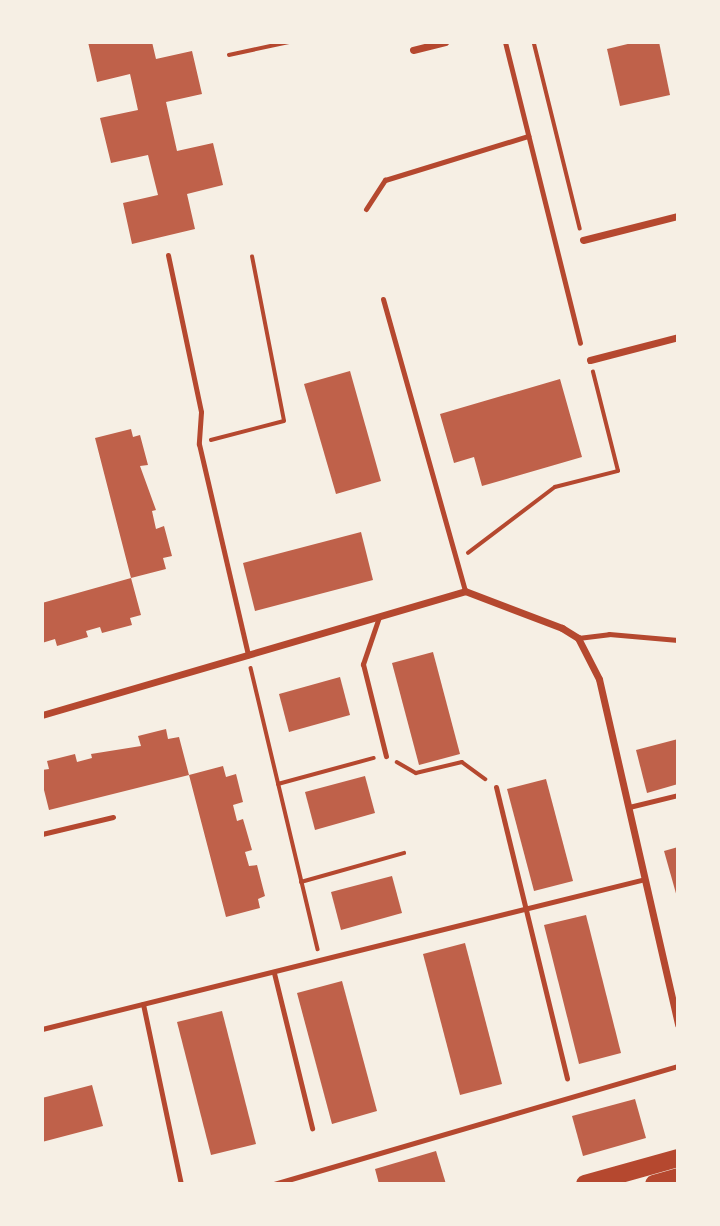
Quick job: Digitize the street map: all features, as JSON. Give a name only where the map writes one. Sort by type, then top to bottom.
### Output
[{"type":"main road","points":[[585,1184],[678,1158]]},
{"type":"main road","points":[[654,1184],[678,1177]]},
{"type":"street","points":[[413,50],[445,42]]},
{"type":"street","points":[[583,240],[678,216]]},
{"type":"street","points":[[590,360],[678,337]]},
{"type":"street","points":[[42,715],[465,591],[562,628],[578,638],[599,679],[678,1025]]},
{"type":"lane","points":[[505,42],[580,343]]},
{"type":"lane","points":[[366,209],[385,180],[528,136]]},
{"type":"lane","points":[[168,255],[201,412],[199,444],[248,655]]},
{"type":"lane","points":[[383,299],[465,591]]},
{"type":"lane","points":[[379,617],[363,664],[386,755]]},
{"type":"lane","points":[[578,638],[609,634],[678,640]]},
{"type":"lane","points":[[496,787],[523,909],[567,1078]]},
{"type":"lane","points":[[629,807],[678,794]]},
{"type":"lane","points":[[42,834],[113,817]]},
{"type":"lane","points":[[42,1029],[645,879]]},
{"type":"lane","points":[[274,972],[312,1128]]},
{"type":"lane","points":[[143,1004],[181,1184]]},
{"type":"lane","points":[[274,1184],[678,1066]]},
{"type":"path","points":[[229,55],[289,42]]},
{"type":"path","points":[[534,42],[583,240]]},
{"type":"path","points":[[199,444],[284,421],[252,257]]},
{"type":"path","points":[[457,561],[555,487],[618,471],[590,360]]},
{"type":"path","points":[[248,655],[321,961]]},
{"type":"path","points":[[278,784],[386,755],[416,773],[462,762],[496,787]]},
{"type":"path","points":[[301,882],[404,853]]},
{"type":"building","points":[[88,42],[152,42],[156,59],[192,51],[202,94],[166,102],[177,151],[213,143],[223,185],[187,194],[195,229],[132,244],[123,203],[158,195],[148,155],[111,163],[100,118],[138,110],[130,74],[97,82]]},
{"type":"building","points":[[636,42],[659,42],[670,95],[620,106],[607,49]]},
{"type":"building","points":[[350,371],[381,481],[336,494],[304,384]]},
{"type":"building","points":[[560,379],[582,457],[482,486],[474,457],[454,463],[440,414]]},
{"type":"building","points":[[131,429],[133,437],[140,435],[148,465],[140,466],[156,510],[152,511],[156,529],[164,526],[172,556],[163,558],[166,569],[131,578],[95,438]]},
{"type":"building","points":[[361,532],[373,580],[255,611],[243,563]]},
{"type":"building","points":[[131,578],[141,615],[130,618],[132,625],[102,633],[100,627],[86,631],[88,637],[57,646],[55,639],[42,643],[42,603]]},
{"type":"building","points":[[433,652],[460,754],[419,765],[392,663]]},
{"type":"building","points":[[340,677],[350,715],[289,732],[279,694]]},
{"type":"building","points":[[166,729],[168,739],[179,737],[189,775],[49,810],[42,782],[42,770],[49,769],[47,761],[75,754],[77,762],[92,758],[91,754],[141,746],[138,736]]},
{"type":"building","points":[[678,739],[678,784],[647,793],[636,750]]},
{"type":"building","points":[[223,766],[226,777],[236,774],[243,802],[233,805],[237,821],[243,819],[252,850],[245,852],[249,866],[257,865],[265,896],[258,899],[260,908],[226,917],[189,775]]},
{"type":"building","points":[[365,776],[375,813],[315,830],[305,792]]},
{"type":"building","points":[[546,779],[573,881],[534,891],[507,789]]},
{"type":"building","points":[[678,847],[678,897],[677,897],[664,851]]},
{"type":"building","points":[[392,876],[402,913],[341,930],[331,892]]},
{"type":"building","points":[[586,915],[621,1053],[579,1064],[544,925]]},
{"type":"building","points":[[465,943],[502,1084],[460,1095],[423,954]]},
{"type":"building","points":[[342,981],[377,1111],[332,1124],[297,993]]},
{"type":"building","points":[[222,1011],[256,1144],[211,1155],[177,1022]]},
{"type":"building","points":[[92,1085],[103,1126],[42,1142],[42,1098]]},
{"type":"building","points":[[635,1099],[646,1138],[583,1156],[572,1116]]},
{"type":"building","points":[[436,1151],[446,1184],[379,1184],[375,1169]]}]
